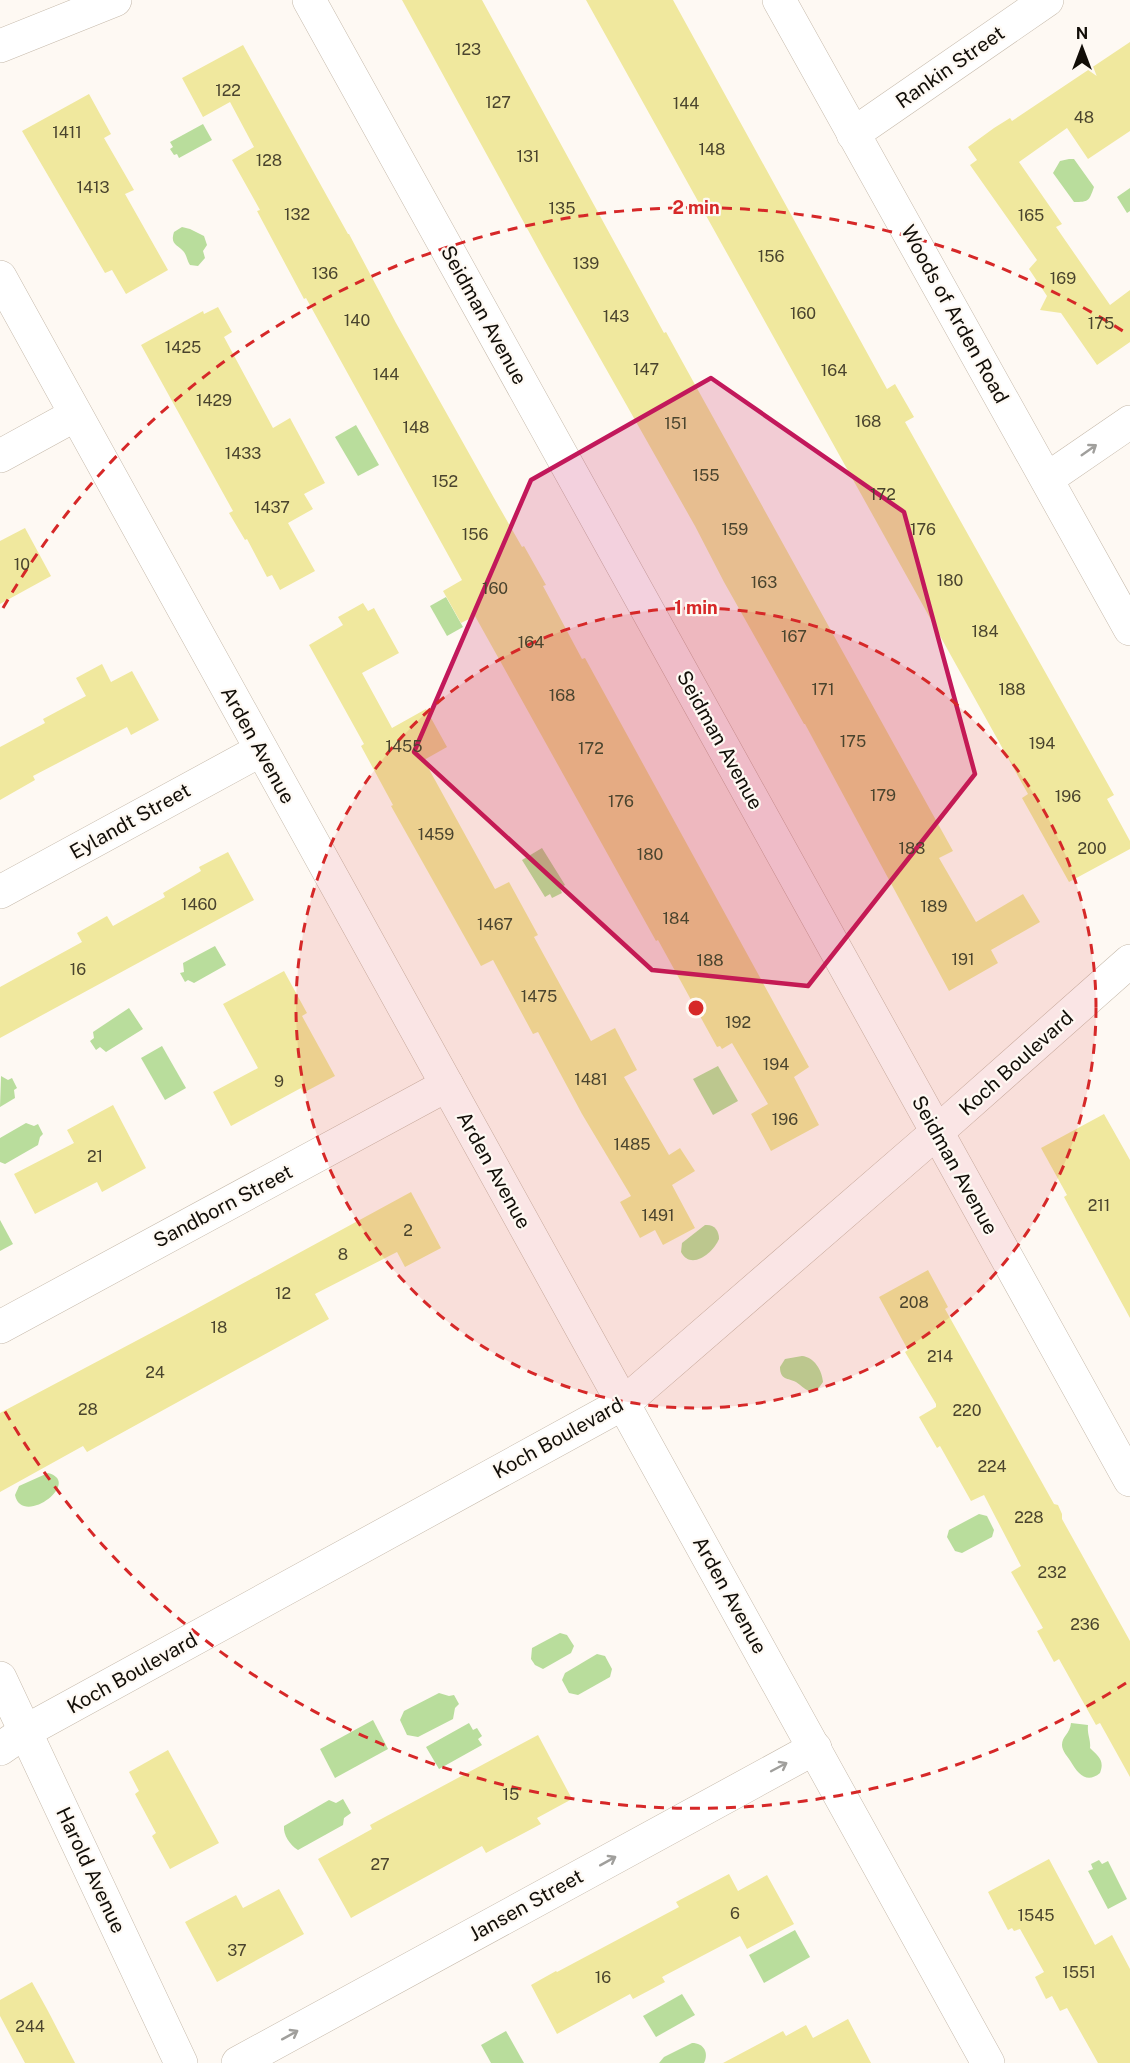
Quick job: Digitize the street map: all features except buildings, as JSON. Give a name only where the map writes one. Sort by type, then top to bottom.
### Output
[{"type":"street","points":[[0,46],[115,0]]},
{"type":"street","name":"Seidman Avenue","points":[[309,0],[1130,1480]]},
{"type":"street","name":"Woods of Arden Road","points":[[779,0],[1130,629]]},
{"type":"street","name":"Rankin Street","points":[[853,134],[1047,0]]},
{"type":"street","name":"Arden Avenue","points":[[0,277],[988,2063]]},
{"type":"street","points":[[0,456],[75,415]]},
{"type":"street","points":[[1047,479],[1130,422]]},
{"type":"street","name":"Eylandt Street","points":[[0,892],[261,750]]},
{"type":"street","name":"Koch Boulevard","points":[[13,1740],[624,1403],[1130,962]]},
{"type":"street","name":"Sandborn Street","points":[[0,1327],[447,1086]]},
{"type":"street","name":"Harold Avenue","points":[[0,1678],[13,1740],[181,2063]]},
{"type":"street","name":"Jansen Street","points":[[238,2063],[815,1748]]},
{"type":"highlighted area","points":[[711,378],[904,512],[975,774],[808,986],[652,970],[414,752],[531,480]]},
{"type":"shaded area","points":[[203,124],[212,140],[179,158],[177,154],[174,155],[170,149],[173,147],[170,142]]},
{"type":"shaded area","points":[[1074,159],[1094,187],[1086,201],[1074,202],[1053,173],[1060,161]]},
{"type":"shaded area","points":[[1130,188],[1130,211],[1127,213],[1117,197]]},
{"type":"shaded area","points":[[182,227],[204,236],[207,245],[203,251],[205,258],[198,266],[190,265],[184,252],[174,242],[174,232]]},
{"type":"shaded area","points":[[356,425],[379,465],[358,476],[335,437]]},
{"type":"shaded area","points":[[446,597],[463,627],[447,636],[430,606]]},
{"type":"shaded area","points":[[542,848],[565,885],[560,888],[562,893],[552,898],[550,894],[545,897],[522,860]]},
{"type":"shaded area","points":[[215,946],[226,965],[194,983],[188,980],[185,982],[180,973],[184,972],[183,963]]},
{"type":"shaded area","points":[[129,1008],[143,1029],[106,1052],[100,1047],[96,1050],[90,1041],[94,1038],[93,1032]]},
{"type":"shaded area","points":[[162,1046],[186,1088],[165,1100],[141,1058]]},
{"type":"shaded area","points":[[718,1066],[738,1101],[713,1115],[693,1079]]},
{"type":"shaded area","points":[[1,1076],[8,1080],[12,1078],[17,1088],[14,1090],[15,1098],[0,1107]]},
{"type":"shaded area","points":[[26,1123],[34,1126],[38,1124],[43,1134],[38,1145],[5,1164],[0,1162],[0,1138]]},
{"type":"shaded area","points":[[0,1220],[13,1244],[0,1251]]},
{"type":"shaded area","points":[[705,1225],[717,1230],[719,1239],[712,1250],[702,1258],[690,1260],[681,1252],[682,1243]]},
{"type":"shaded area","points":[[802,1356],[814,1362],[821,1373],[823,1382],[818,1389],[809,1391],[781,1374],[780,1367],[785,1359]]},
{"type":"shaded area","points":[[48,1473],[57,1478],[59,1485],[55,1493],[38,1505],[28,1507],[20,1504],[15,1495],[19,1486]]},
{"type":"shaded area","points":[[979,1514],[987,1516],[994,1530],[992,1537],[962,1553],[955,1551],[947,1537],[949,1530]]},
{"type":"shaded area","points":[[560,1633],[567,1635],[574,1646],[571,1653],[543,1669],[535,1665],[531,1659],[532,1648]]},
{"type":"shaded area","points":[[597,1654],[605,1656],[612,1669],[610,1677],[578,1695],[569,1693],[562,1680],[565,1673]]},
{"type":"shaded area","points":[[439,1693],[454,1695],[459,1704],[455,1708],[453,1719],[418,1737],[407,1735],[400,1720],[404,1711]]},
{"type":"shaded area","points":[[373,1720],[388,1749],[335,1778],[320,1749]]},
{"type":"shaded area","points":[[469,1723],[473,1730],[477,1728],[482,1736],[478,1739],[482,1745],[439,1769],[426,1747]]},
{"type":"shaded area","points":[[1071,1723],[1088,1725],[1090,1748],[1100,1759],[1102,1765],[1100,1773],[1091,1778],[1080,1774],[1063,1749],[1062,1742]]},
{"type":"shaded area","points":[[343,1799],[351,1813],[344,1818],[343,1825],[298,1850],[290,1843],[284,1826],[329,1800],[336,1803]]},
{"type":"shaded area","points":[[1099,1860],[1102,1864],[1108,1861],[1127,1899],[1108,1909],[1088,1871],[1093,1869],[1091,1864]]},
{"type":"shaded area","points":[[795,1930],[810,1957],[764,1983],[749,1955]]},
{"type":"shaded area","points":[[682,1994],[695,2015],[656,2037],[643,2016]]},
{"type":"shaded area","points":[[506,2031],[524,2063],[491,2063],[481,2045]]},
{"type":"shaded area","points":[[692,2043],[704,2049],[706,2056],[704,2063],[659,2063],[664,2057]]}]
